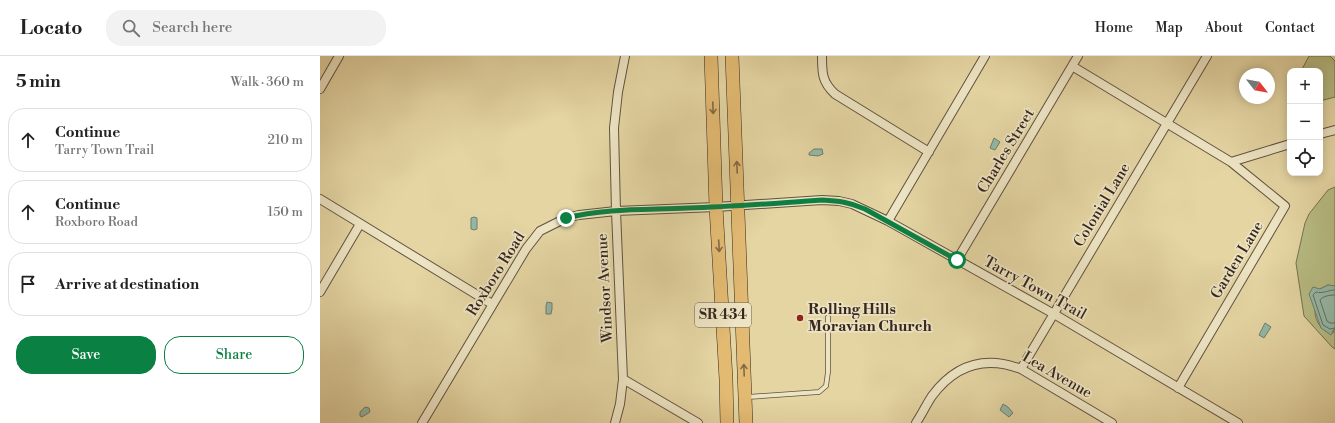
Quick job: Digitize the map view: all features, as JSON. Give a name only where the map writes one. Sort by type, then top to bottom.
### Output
[{"type":"main road","name":"SR 434","points":[[732,56],[739,206],[746,423]]},
{"type":"main road","name":"SR 434","points":[[711,62],[716,207],[726,379],[727,423]]},
{"type":"main road","points":[[726,379],[733,396],[734,423]]},
{"type":"street","points":[[320,89],[339,56]]},
{"type":"street","name":"Windsor Avenue","points":[[615,423],[620,404],[623,379],[614,128],[624,56]]},
{"type":"street","points":[[822,56],[822,71],[827,86],[835,94],[929,152]]},
{"type":"street","points":[[888,221],[985,56]]},
{"type":"street","name":"Charles Street","points":[[957,260],[1078,56]]},
{"type":"street","name":"Colonial Lane","points":[[1021,369],[1207,56]]},
{"type":"street","points":[[1072,66],[1231,162],[1287,145]]},
{"type":"street","points":[[1323,133],[1335,130]]},
{"type":"street","name":"Garden Lane","points":[[1178,388],[1285,206],[1231,162]]},
{"type":"street","points":[[320,199],[492,304]]},
{"type":"street","name":"Tarry Town Trail","points":[[739,206],[822,200],[839,201],[852,204],[888,221],[1054,314],[1238,423]]},
{"type":"street","name":"Roxboro Road","points":[[422,423],[492,304],[526,249],[540,231],[566,218],[579,214],[739,206]]},
{"type":"street","points":[[320,292],[360,224]]},
{"type":"street","name":"Lea Avenue","points":[[916,423],[932,396],[946,380],[960,369],[973,364],[985,362],[1010,364],[1021,369],[1112,423]]},
{"type":"street","points":[[623,379],[698,423]]},
{"type":"lane","points":[[745,397],[819,392],[826,386],[828,372],[828,317]]},
{"type":"green space","points":[[1309,56],[1330,56],[1335,61],[1335,97],[1323,100],[1323,68],[1303,68]]},
{"type":"green space","points":[[1335,187],[1335,286],[1328,285],[1320,289],[1315,315],[1322,329],[1333,333],[1335,327],[1335,349],[1304,316],[1296,263],[1305,223],[1309,214],[1328,190]]},
{"type":"water","points":[[994,138],[1000,142],[995,150],[990,148]]},
{"type":"water","points":[[814,149],[822,149],[823,154],[818,156],[809,155],[809,153]]},
{"type":"water","points":[[471,218],[477,218],[477,229],[474,230],[471,229]]},
{"type":"water","points":[[1328,285],[1335,286],[1335,327],[1331,335],[1321,328],[1309,294],[1313,287],[1320,289]]},
{"type":"water","points":[[547,302],[552,303],[551,314],[546,314]]},
{"type":"water","points":[[1265,323],[1271,327],[1264,338],[1259,335]]},
{"type":"water","points":[[1003,404],[1013,413],[1009,417],[1000,410]]},
{"type":"water","points":[[365,407],[369,408],[370,412],[362,417],[360,416],[360,412]]},
{"type":"place","name":"Rolling Hills Moravian Church","points":[[800,318]]},
{"type":"route","points":[[566,218],[579,214],[616,211],[716,207],[822,200],[839,201],[865,209],[957,260]]}]
